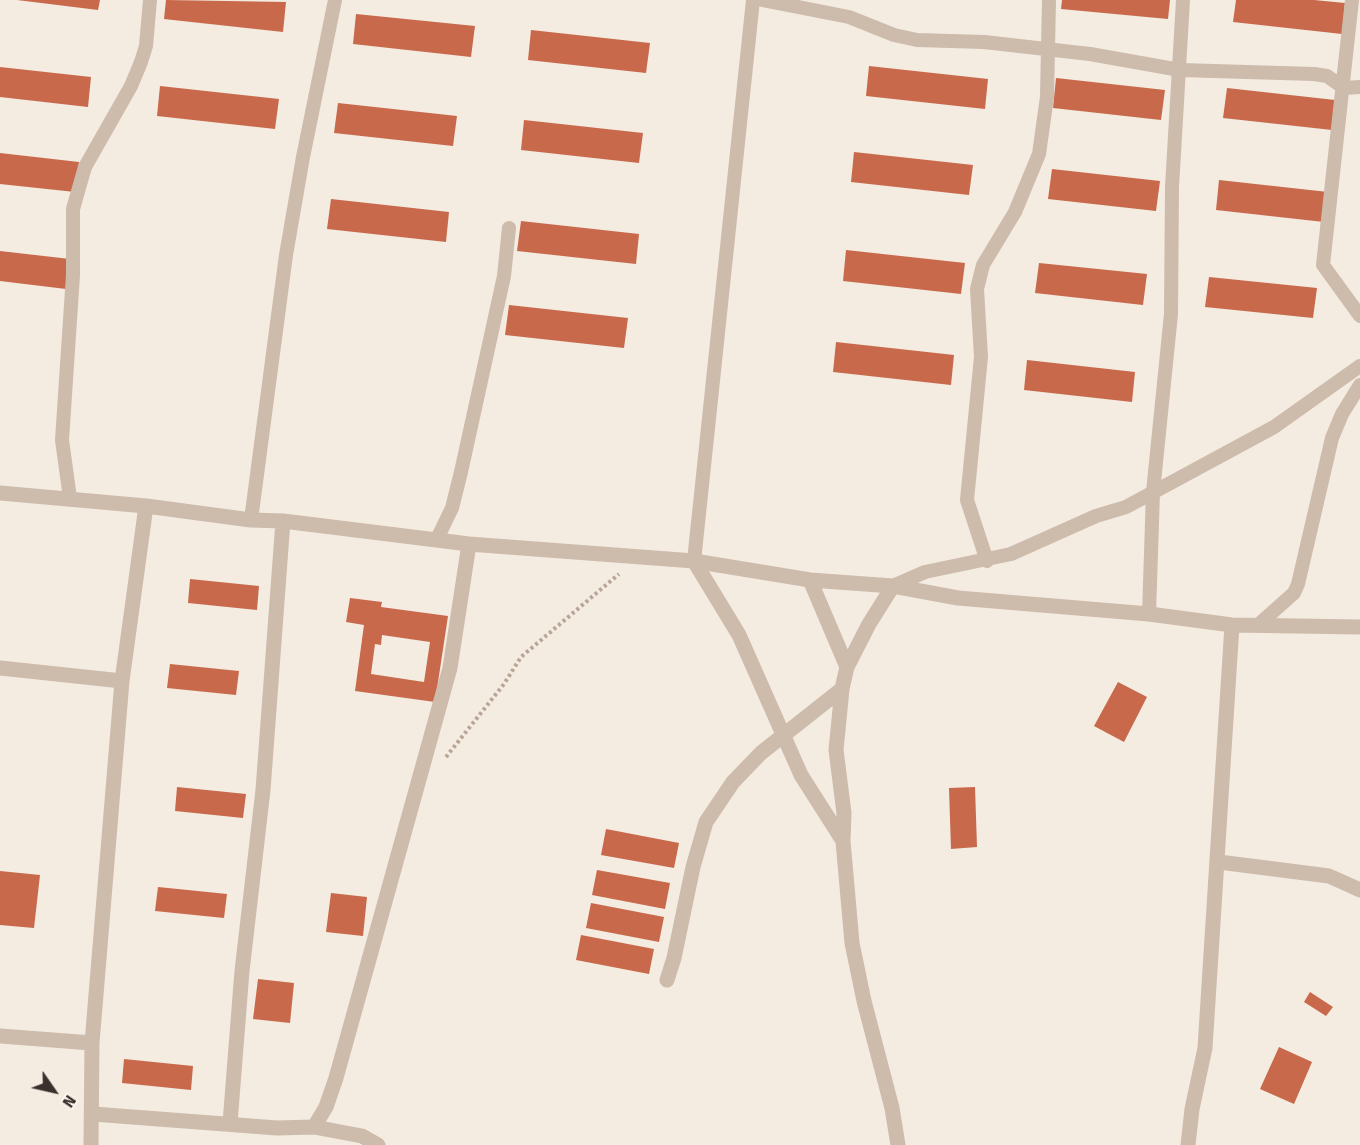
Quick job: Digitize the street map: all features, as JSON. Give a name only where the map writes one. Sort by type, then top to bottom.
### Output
[{"type":"street","points":[[0,493],[146,506],[251,520],[283,521],[437,538],[469,544],[694,561],[810,580],[893,586],[958,598],[1149,614],[1232,626],[1360,627]]},
{"type":"street","points":[[91,1145],[92,1043],[122,681],[146,506]]},
{"type":"street","points":[[230,1123],[242,971],[263,790],[283,521]]},
{"type":"street","points":[[314,1127],[326,1107],[336,1078],[450,668],[469,544]]},
{"type":"street","points":[[694,561],[739,635],[801,775],[843,841]]},
{"type":"street","points":[[810,580],[847,667]]},
{"type":"street","points":[[893,586],[869,624],[847,667],[842,689],[836,750],[844,813],[843,841],[852,943],[864,1001],[892,1108],[898,1145]]},
{"type":"street","points":[[1188,1145],[1205,1048],[1219,862],[1232,626]]},
{"type":"street","points":[[0,668],[122,681]]},
{"type":"street","points":[[667,980],[674,958],[693,867],[706,822],[733,783],[761,753],[842,689]]},
{"type":"street","points":[[1219,862],[1329,876],[1360,890]]},
{"type":"street","points":[[0,1036],[92,1043]]},
{"type":"street","points":[[93,1114],[277,1128],[314,1127],[362,1136],[378,1145]]},
{"type":"lane","points":[[70,498],[62,440],[73,275],[73,210],[85,167],[131,86],[141,62],[146,46],[150,0]]},
{"type":"lane","points":[[251,520],[286,255],[335,0]]},
{"type":"lane","points":[[694,561],[753,0]]},
{"type":"lane","points":[[762,0],[849,17],[894,35],[917,40],[984,42],[1049,52],[1090,54],[1180,70],[1314,74],[1327,76],[1344,88],[1360,87]]},
{"type":"lane","points":[[987,561],[968,500],[981,357],[977,289],[984,265],[1015,212],[1040,154],[1049,52],[1049,0]]},
{"type":"lane","points":[[1149,614],[1153,492],[1171,314],[1172,187],[1183,0]]},
{"type":"lane","points":[[1353,0],[1323,265],[1360,316]]},
{"type":"lane","points":[[437,538],[453,508],[504,276],[509,228]]},
{"type":"lane","points":[[893,586],[925,572],[987,561],[1031,546],[1096,516],[1126,507],[1274,427],[1360,366]]},
{"type":"lane","points":[[1258,625],[1294,593],[1298,584],[1332,438],[1342,414],[1360,385]]},
{"type":"path","points":[[442,764],[504,684],[521,657],[638,558]]},
{"type":"building","points":[[17,0],[100,0],[98,10]]},
{"type":"building","points":[[166,0],[286,2],[283,32],[164,19]]},
{"type":"building","points":[[1062,0],[1170,0],[1168,19],[1061,9]]},
{"type":"building","points":[[1236,0],[1314,0],[1345,3],[1342,34],[1233,22]]},
{"type":"building","points":[[356,14],[475,26],[471,57],[353,44]]},
{"type":"building","points":[[531,30],[650,43],[646,73],[528,60]]},
{"type":"building","points":[[869,66],[988,79],[985,109],[866,96]]},
{"type":"building","points":[[0,67],[91,77],[88,107],[0,97]]},
{"type":"building","points":[[1056,78],[1165,90],[1161,120],[1053,108]]},
{"type":"building","points":[[160,86],[279,99],[275,129],[157,116]]},
{"type":"building","points":[[1227,88],[1335,100],[1332,130],[1223,118]]},
{"type":"building","points":[[338,103],[457,116],[453,146],[334,133]]},
{"type":"building","points":[[524,120],[643,133],[639,163],[521,150]]},
{"type":"building","points":[[854,152],[973,165],[969,195],[851,182]]},
{"type":"building","points":[[0,153],[79,162],[75,192],[0,184]]},
{"type":"building","points":[[1052,169],[1160,181],[1156,211],[1048,199]]},
{"type":"building","points":[[1219,180],[1328,192],[1324,222],[1216,210]]},
{"type":"building","points":[[331,199],[449,212],[446,242],[327,229]]},
{"type":"building","points":[[521,221],[639,234],[636,264],[517,251]]},
{"type":"building","points":[[846,250],[965,263],[961,294],[843,281]]},
{"type":"building","points":[[0,251],[70,259],[66,289],[0,281]]},
{"type":"building","points":[[1039,263],[1147,274],[1143,305],[1035,293]]},
{"type":"building","points":[[1209,277],[1317,288],[1313,318],[1205,307]]},
{"type":"building","points":[[509,305],[628,318],[624,348],[505,335]]},
{"type":"building","points":[[836,342],[954,355],[951,385],[833,372]]},
{"type":"building","points":[[1027,360],[1135,372],[1132,402],[1024,390]]},
{"type":"building","points":[[190,579],[259,586],[257,610],[188,603]]},
{"type":"building","points":[[350,598],[382,602],[381,607],[448,616],[435,702],[355,691],[364,625],[346,622]],"holes":[[[382,635],[430,642],[424,682],[371,674],[375,644],[381,645]]]},
{"type":"building","points":[[170,664],[239,671],[236,695],[167,688]]},
{"type":"building","points":[[1118,682],[1147,697],[1124,742],[1094,726]]},
{"type":"building","points":[[177,787],[246,794],[243,818],[175,811]]},
{"type":"building","points":[[975,787],[977,847],[951,849],[949,788]]},
{"type":"building","points":[[606,829],[679,843],[674,868],[601,855]]},
{"type":"building","points":[[597,870],[670,883],[665,909],[592,895]]},
{"type":"building","points":[[0,871],[40,875],[34,928],[0,925]]},
{"type":"building","points":[[158,887],[227,894],[224,918],[155,911]]},
{"type":"building","points":[[331,893],[367,897],[363,936],[326,932]]},
{"type":"building","points":[[591,903],[664,917],[659,942],[586,928]]},
{"type":"building","points":[[581,935],[654,949],[649,974],[576,960]]},
{"type":"building","points":[[258,979],[294,983],[290,1023],[253,1019]]},
{"type":"building","points":[[1310,992],[1333,1007],[1326,1016],[1304,1002]]},
{"type":"building","points":[[1279,1047],[1312,1062],[1294,1104],[1260,1089]]},
{"type":"building","points":[[124,1059],[193,1066],[191,1090],[122,1083]]}]
